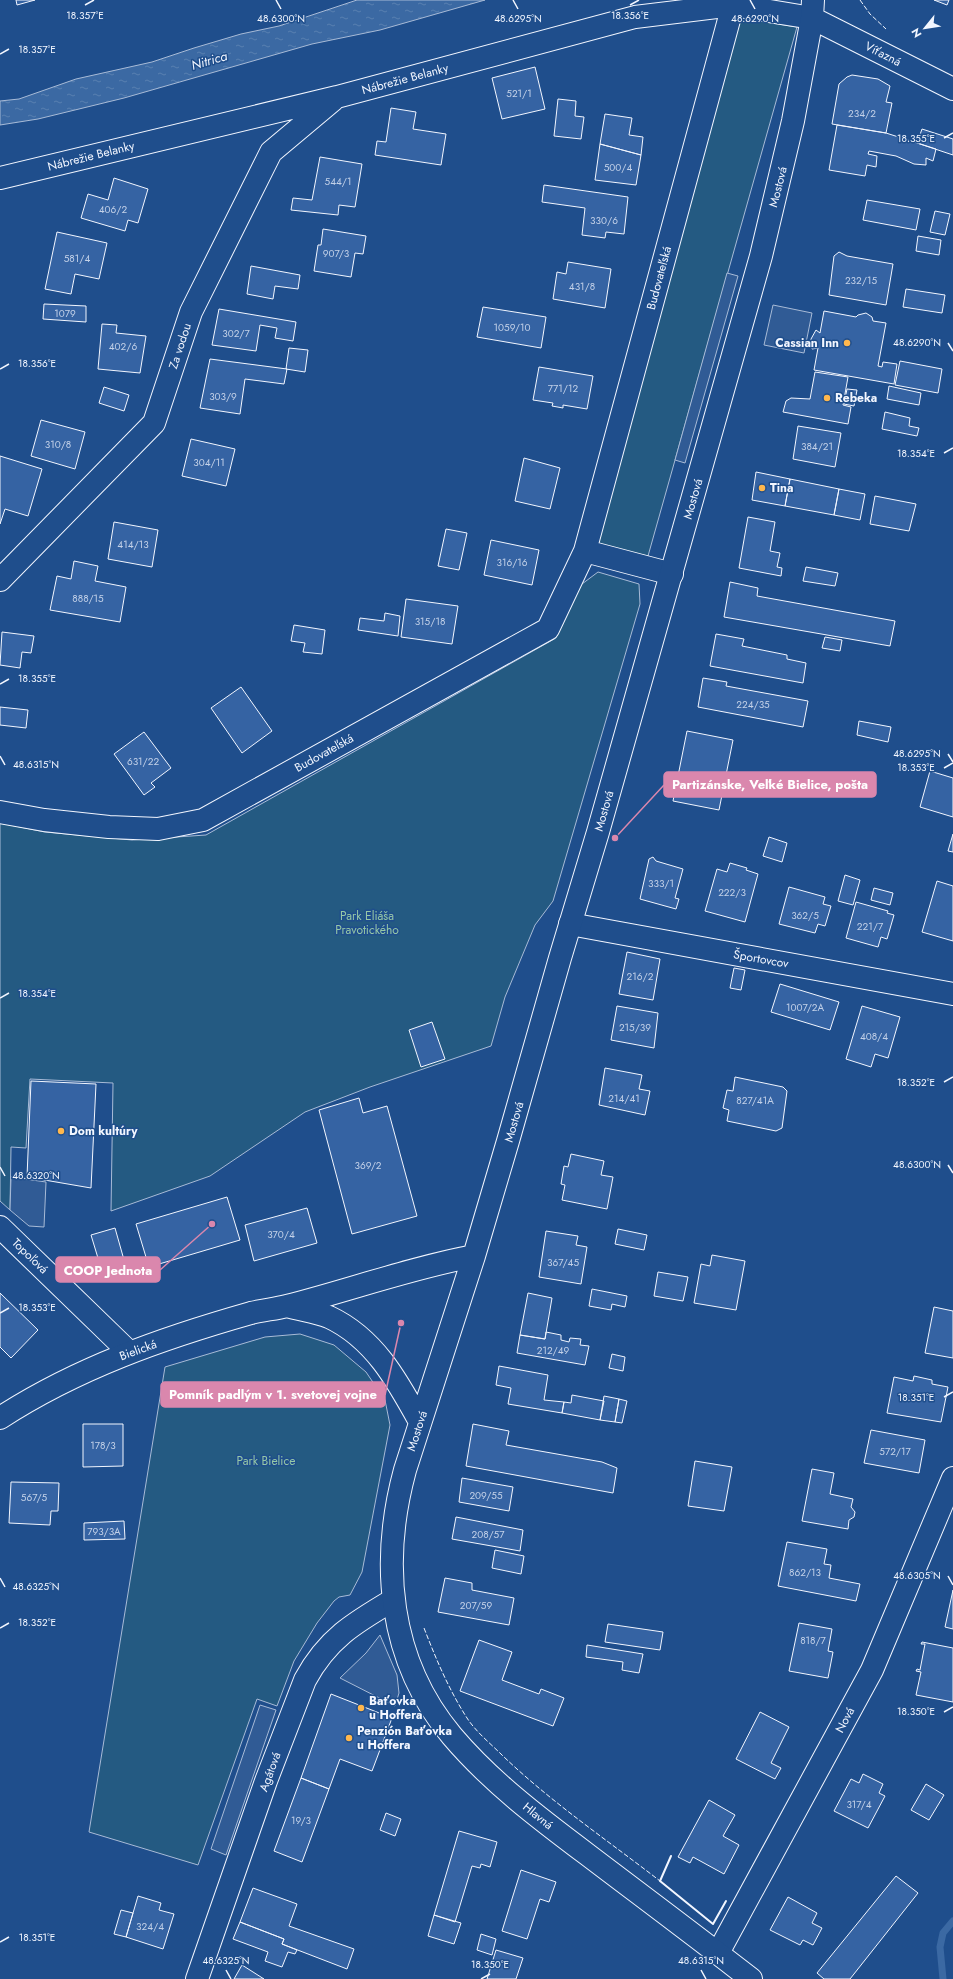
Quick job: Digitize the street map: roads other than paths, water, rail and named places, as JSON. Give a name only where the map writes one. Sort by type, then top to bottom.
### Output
[{"type":"street","name":"Nábrežie Belanky","points":[[0,178],[337,97],[635,17],[733,5],[813,9]]},
{"type":"street","name":"Budovateľská","points":[[0,812],[44,820],[109,827],[158,829],[203,820],[548,629],[585,551],[733,5]]},
{"type":"street","name":"Víťazná","points":[[813,9],[953,90]]},
{"type":"street","name":"Mostová","points":[[393,1600],[391,1562],[392,1531],[396,1502],[420,1422],[474,1256],[598,832],[761,256],[793,121],[813,9]]},
{"type":"street","name":"Za vodou","points":[[0,580],[154,423],[191,312],[271,152],[337,97]]},
{"type":"street","points":[[585,551],[672,574]]},
{"type":"street","name":"Športovcov","points":[[570,924],[953,994]]},
{"type":"street","name":"Topoľová","points":[[0,1227],[129,1352]]},
{"type":"street","name":"Bielická","points":[[0,1418],[55,1386],[129,1352],[253,1312],[286,1306],[424,1266],[474,1256]]},
{"type":"street","name":"Bielická","points":[[286,1306],[327,1316],[364,1340],[387,1366],[420,1422]]},
{"type":"street","name":"Nová","points":[[718,1954],[872,1670],[953,1478]]},
{"type":"street","name":"Hlavná","points":[[393,1600],[399,1632],[410,1666],[424,1696],[451,1735],[481,1768],[505,1790],[751,1979]]},
{"type":"street","name":"Agátová","points":[[197,1979],[266,1781],[305,1680],[313,1665],[344,1630],[393,1600]]},
{"type":"water","name":"Nitrica","points":[[357,0],[485,0],[380,30],[312,44],[124,98],[38,119],[0,125],[0,101],[19,99],[76,79],[152,62],[241,34],[279,26]]},
{"type":"waterway","points":[[943,1979],[940,1947],[943,1933],[953,1921]]},
{"type":"place","name":"Cassian Inn","points":[[847,343]]},
{"type":"place","name":"Rebeka","points":[[827,398]]},
{"type":"place","name":"Tina","points":[[762,488]]},
{"type":"place","name":"Partizánske, Veľké Bielice, pošta","points":[[615,838]]},
{"type":"place","name":"Dom kultúry","points":[[61,1131]]},
{"type":"place","name":"COOP Jednota","points":[[212,1224]]},
{"type":"place","name":"Pomník padlým v 1. svetovej vojne","points":[[401,1323]]},
{"type":"place","name":"Baťovka u Hoffera","points":[[361,1708]]},
{"type":"place","name":"Penzión Baťovka u Hoffera","points":[[349,1738]]},
{"type":"park label","name":"Park Eliáša Pravotického","points":[[367,923]]},
{"type":"park label","name":"Park Bielice","points":[[266,1461]]}]
